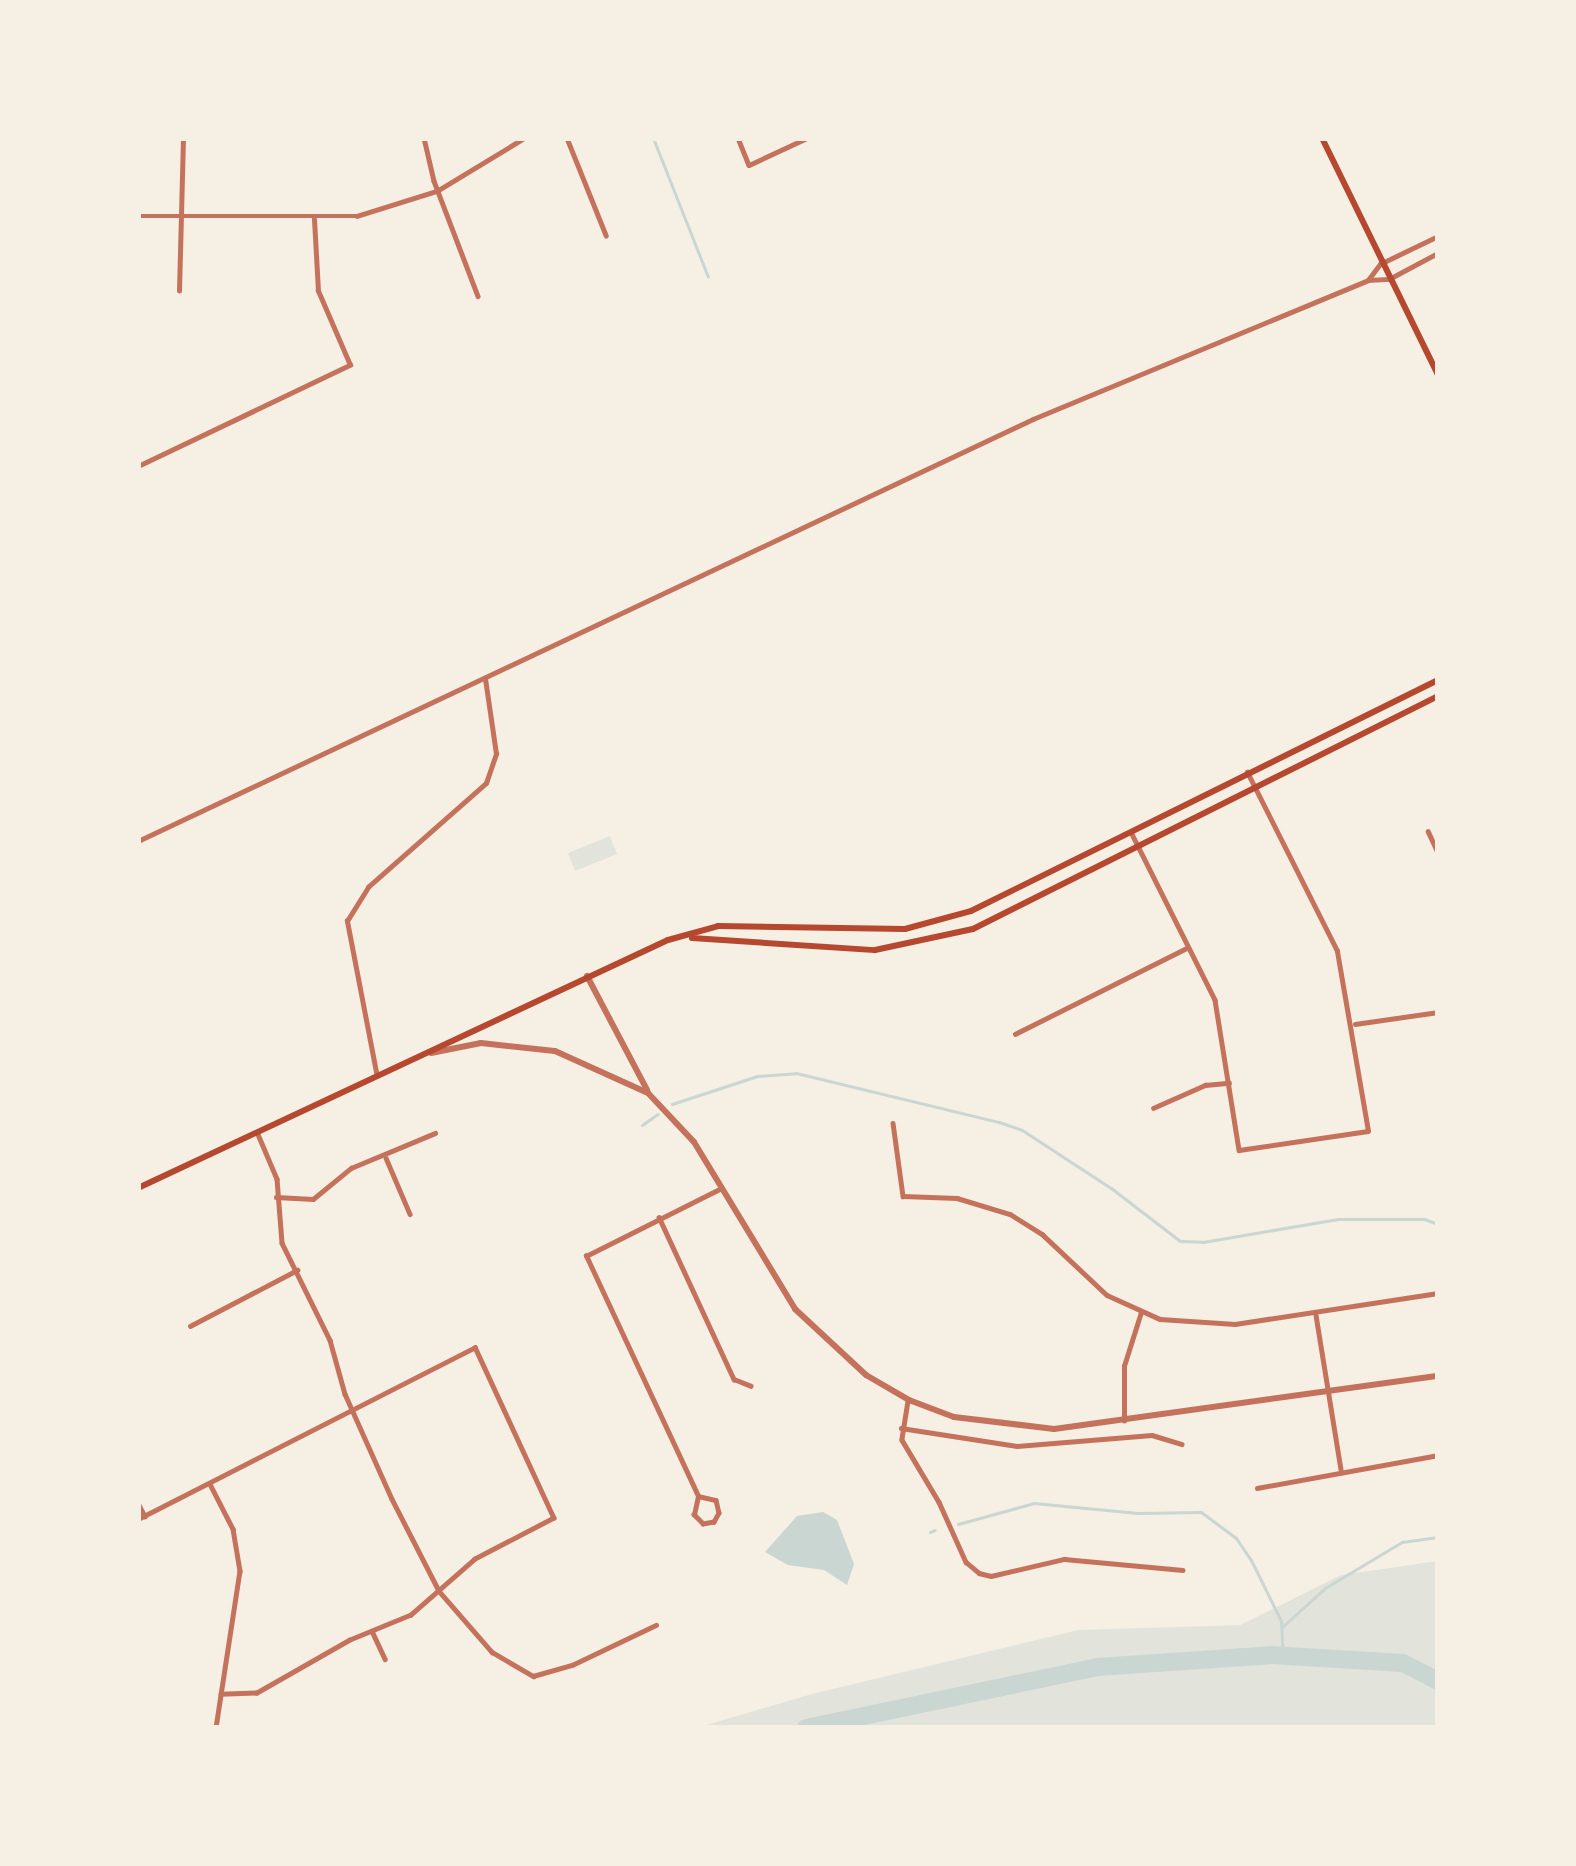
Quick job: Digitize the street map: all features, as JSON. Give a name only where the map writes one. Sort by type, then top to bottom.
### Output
[{"type":"main road","points":[[1322,138],[1438,375]]},
{"type":"main road","points":[[138,1188],[649,947],[718,926],[856,932],[911,927],[981,907],[1438,680]]},
{"type":"main road","points":[[689,938],[811,946],[915,945],[973,929],[1140,850],[1438,696]]},
{"type":"main road","points":[[911,927],[915,945]]},
{"type":"main road","points":[[811,946],[814,928]]},
{"type":"street","points":[[179,291],[183,138]]},
{"type":"street","points":[[424,138],[437,191],[478,296]]},
{"type":"street","points":[[138,216],[314,219],[384,210],[437,191],[524,138]]},
{"type":"street","points":[[567,138],[605,235]]},
{"type":"street","points":[[738,138],[749,165],[807,138]]},
{"type":"street","points":[[138,466],[350,365],[318,291],[314,219]]},
{"type":"street","points":[[1368,280],[1381,264],[1438,236]]},
{"type":"street","points":[[138,842],[1033,418],[1368,280],[1389,280],[1438,253]]},
{"type":"street","points":[[485,679],[496,754],[486,783],[368,886],[347,921],[376,1072],[453,1046],[521,1045],[586,1061],[648,1093]]},
{"type":"street","points":[[1130,832],[1215,1000],[1239,1150],[1368,1131],[1336,951],[1247,772]]},
{"type":"street","points":[[1428,831],[1438,852]]},
{"type":"street","points":[[1016,1034],[1189,947]]},
{"type":"street","points":[[587,976],[648,1093],[694,1142],[795,1310],[849,1362],[909,1400],[954,1418],[1020,1429],[1124,1421],[1438,1376]]},
{"type":"street","points":[[1352,1024],[1438,1012]]},
{"type":"street","points":[[1153,1108],[1205,1085],[1229,1083]]},
{"type":"street","points":[[893,1124],[903,1196],[957,1198],[1010,1214],[1042,1234],[1092,1283],[1141,1312],[1216,1325],[1438,1293]]},
{"type":"street","points":[[256,1132],[277,1179],[282,1243],[330,1340],[353,1410],[439,1591],[503,1662],[532,1676],[572,1664],[656,1625]]},
{"type":"street","points":[[277,1197],[313,1199],[350,1168],[386,1157],[435,1132]]},
{"type":"street","points":[[386,1157],[410,1214]]},
{"type":"street","points":[[698,1496],[586,1256],[723,1188]]},
{"type":"street","points":[[659,1217],[734,1379],[751,1386]]},
{"type":"street","points":[[190,1326],[297,1270]]},
{"type":"street","points":[[1124,1421],[1124,1366],[1141,1312]]},
{"type":"street","points":[[1316,1312],[1341,1469]]},
{"type":"street","points":[[138,1503],[141,1518],[476,1347],[554,1518],[475,1559],[411,1615],[256,1693],[221,1694]]},
{"type":"street","points":[[909,1400],[902,1440],[939,1502],[963,1556],[979,1573],[992,1576],[1064,1558],[1182,1570]]},
{"type":"street","points":[[901,1428],[1017,1447],[1152,1435],[1182,1444]]},
{"type":"street","points":[[1257,1488],[1341,1469],[1438,1455]]},
{"type":"street","points":[[210,1484],[232,1529],[240,1571],[216,1728]]},
{"type":"street","points":[[698,1496],[709,1496],[718,1505],[714,1522],[696,1520],[692,1506],[698,1496]]},
{"type":"street","points":[[372,1631],[385,1658]]},
{"type":"path","points":[[960,1728],[986,1728]]},
{"type":"shaded area","points":[[610,836],[617,854],[575,871],[568,853]]},
{"type":"shaded area","points":[[823,1512],[837,1520],[854,1564],[847,1585],[824,1570],[788,1565],[765,1552],[797,1516]]},
{"type":"shaded area","points":[[1438,1561],[1438,1728],[696,1728],[812,1694],[1078,1630],[1240,1625],[1341,1575]]},
{"type":"waterway","points":[[653,138],[708,277]]},
{"type":"waterway","points":[[672,1104],[757,1076],[796,1073],[999,1122],[1022,1130],[1111,1188],[1180,1241],[1203,1242],[1338,1219],[1424,1219],[1438,1224]]},
{"type":"waterway","points":[[642,1125],[658,1114]]},
{"type":"waterway","points":[[958,1524],[1034,1503],[1138,1513],[1201,1512],[1236,1538],[1251,1560],[1281,1621],[1283,1656]]},
{"type":"waterway","points":[[930,1532],[935,1530]]},
{"type":"waterway","points":[[1282,1627],[1325,1588],[1402,1542],[1438,1537]]},
{"type":"waterway","points":[[806,1728],[1097,1667],[1271,1655],[1403,1663],[1438,1681]]}]
